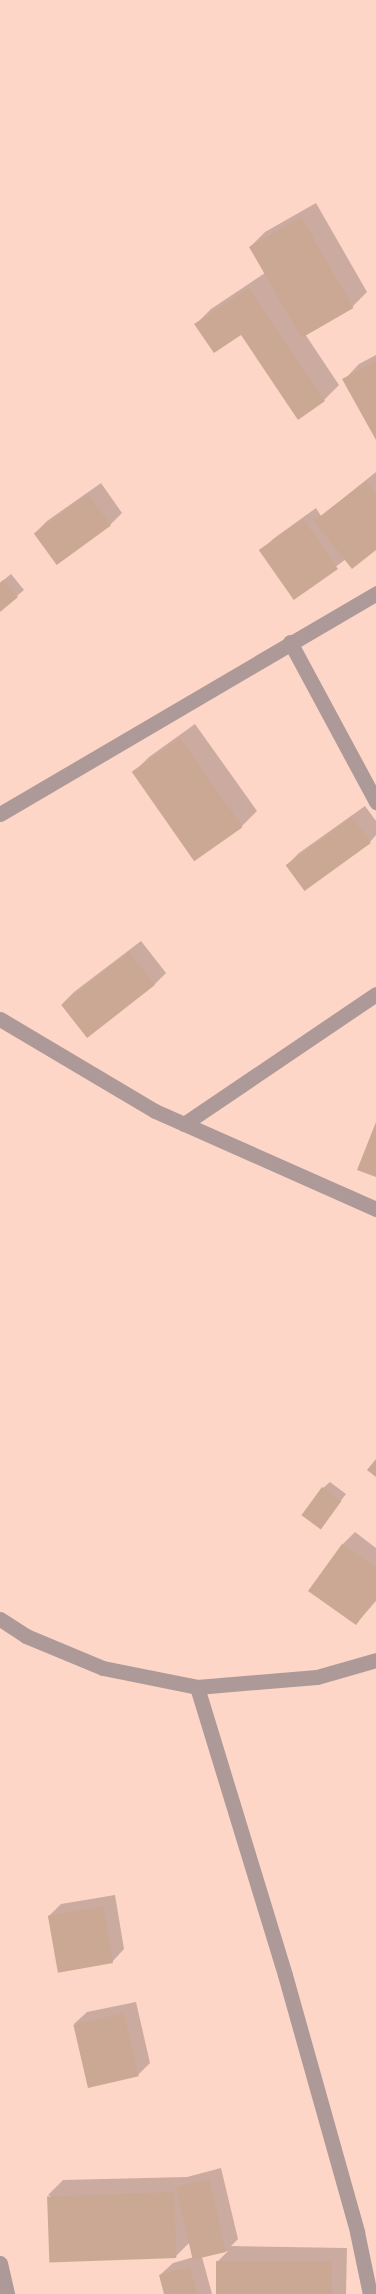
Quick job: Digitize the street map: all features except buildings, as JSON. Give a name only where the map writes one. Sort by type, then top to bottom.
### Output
[{"type":"street","points":[[0,814],[376,593]]},
{"type":"street","points":[[290,642],[376,802]]},
{"type":"street","points":[[184,1124],[376,994]]},
{"type":"street","points":[[0,1019],[155,1111],[376,1209]]},
{"type":"street","points":[[0,1619],[26,1636],[103,1668],[197,1687],[317,1677],[376,1660]]},
{"type":"street","points":[[197,1687],[285,1975],[357,2232],[370,2294]]},
{"type":"street","points":[[0,2263],[7,2294]]}]
